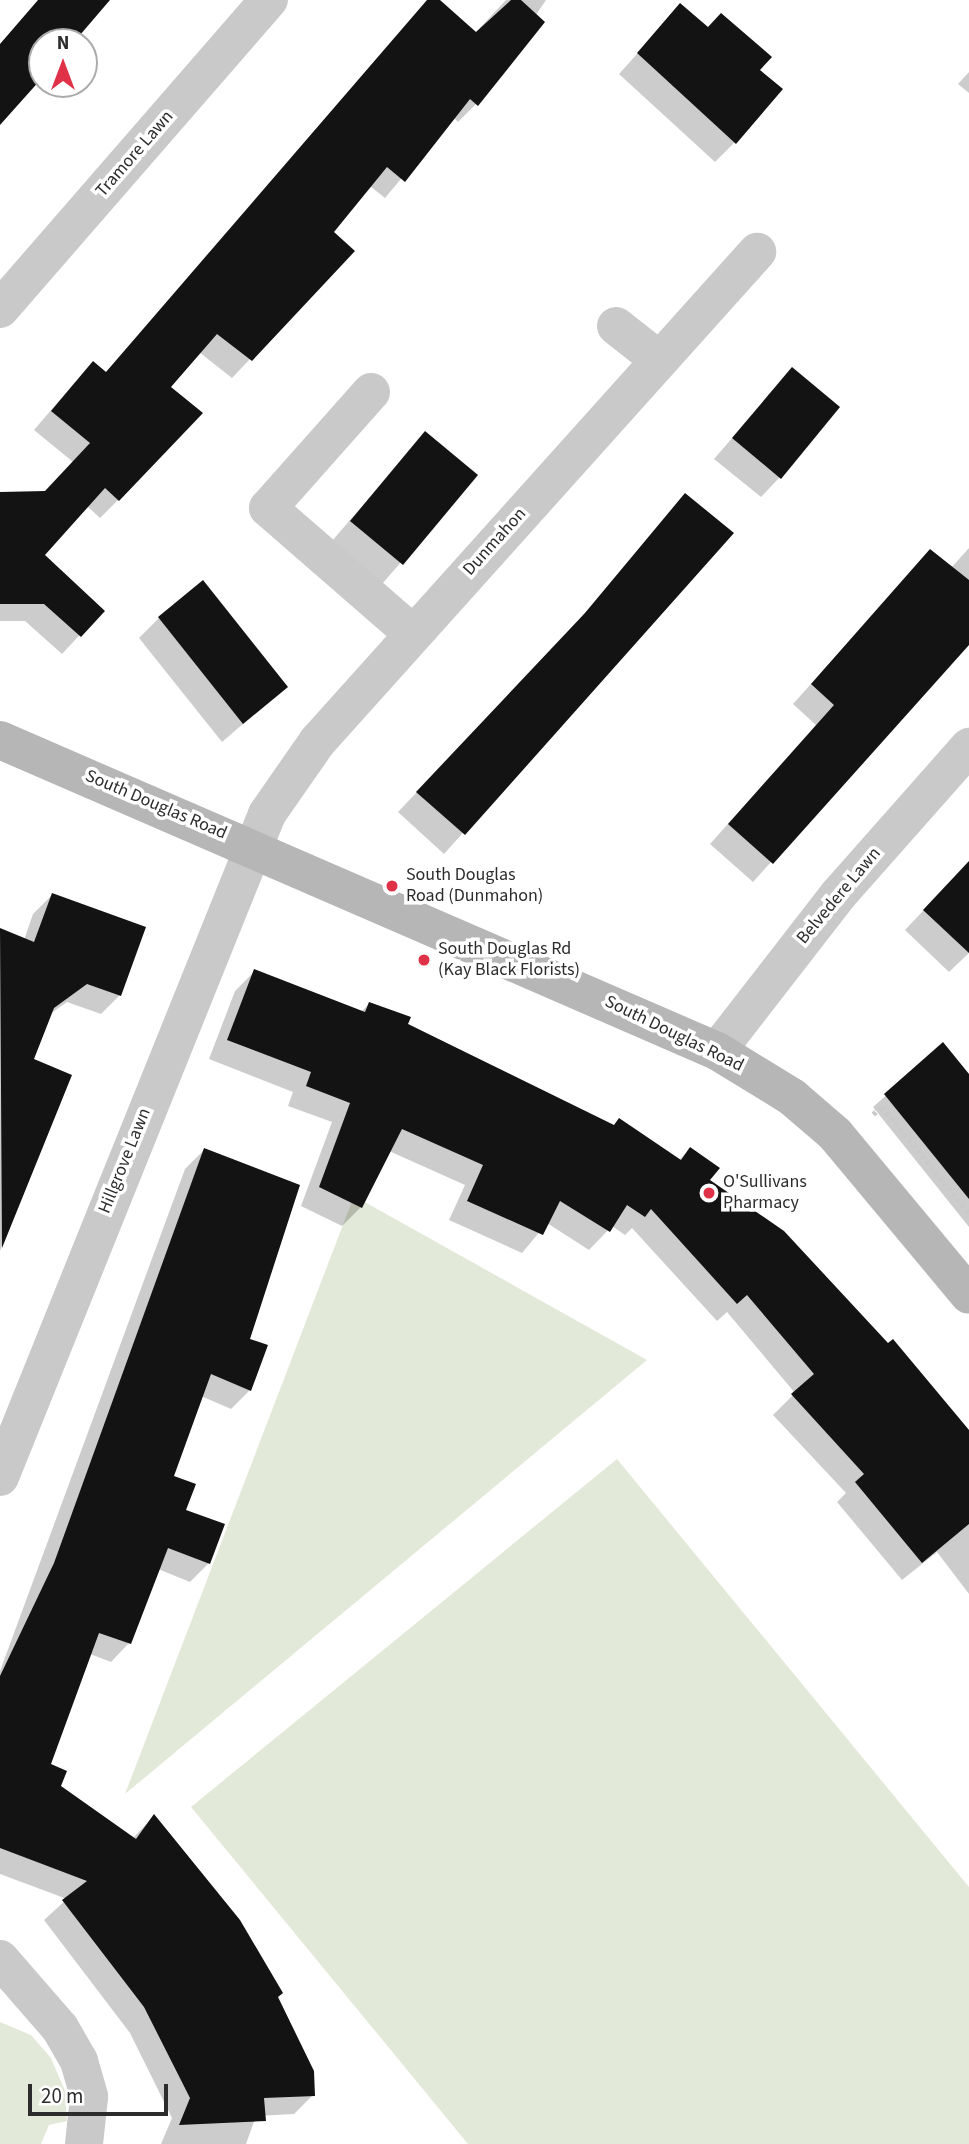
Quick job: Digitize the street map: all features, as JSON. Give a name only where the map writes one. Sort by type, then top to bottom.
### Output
[{"type":"main road","name":"South Douglas Road","points":[[0,740],[251,845],[717,1052],[792,1097],[835,1135],[969,1295]]},
{"type":"street","name":"Tramore Lawn","points":[[0,309],[269,0]]},
{"type":"street","name":"Dunmahon","points":[[251,845],[317,742],[658,359],[757,252]]},
{"type":"street","points":[[616,326],[658,359]]},
{"type":"street","points":[[371,393],[268,508],[413,634]]},
{"type":"street","name":"Belvedere Lawn","points":[[717,1052],[838,895],[969,747]]},
{"type":"street","name":"Hillgrove Lawn","points":[[0,1477],[251,845]]},
{"type":"street","points":[[0,1959],[60,2028],[79,2061],[89,2097],[84,2144]]},
{"type":"path","points":[[882,1107],[969,1213]]},
{"type":"green space","points":[[354,1196],[647,1360],[125,1794]]},
{"type":"green space","points":[[617,1459],[969,1887],[969,2144],[468,2144],[191,1807]]},
{"type":"green space","points":[[0,2022],[31,2035],[51,2058],[65,2091],[67,2121],[49,2125],[41,2144],[0,2144]]},
{"type":"building","points":[[38,0],[110,0],[86,28],[28,28],[28,94],[0,125],[0,44]]},
{"type":"building","points":[[427,0],[440,0],[476,32],[511,0],[521,0],[545,22],[478,106],[470,99],[405,182],[387,167],[334,232],[355,251],[252,361],[217,334],[171,387],[203,413],[119,501],[105,488],[45,555],[105,611],[81,637],[44,604],[0,604],[0,492],[45,491],[90,443],[51,411],[93,361],[106,372]]},
{"type":"building","points":[[680,3],[708,27],[721,13],[772,57],[760,70],[783,89],[736,144],[637,53]]},
{"type":"building","points":[[792,367],[840,407],[781,479],[732,438]]},
{"type":"building","points":[[425,431],[478,475],[403,565],[350,521]]},
{"type":"building","points":[[685,493],[734,533],[465,835],[416,792],[585,613]]},
{"type":"building","points":[[930,549],[969,580],[969,645],[773,864],[728,824],[834,705],[811,684]]},
{"type":"building","points":[[203,580],[288,687],[243,724],[158,617]]},
{"type":"building","points":[[969,861],[969,953],[923,910]]},
{"type":"building","points":[[52,893],[146,927],[121,996],[87,984],[54,1008],[34,1059],[72,1075],[2,1248],[0,928],[34,942]]},
{"type":"building","points":[[254,969],[365,1012],[369,1002],[411,1017],[408,1024],[614,1125],[619,1118],[681,1160],[690,1147],[720,1168],[710,1180],[784,1231],[888,1343],[893,1339],[969,1430],[969,1524],[922,1563],[855,1482],[864,1474],[791,1394],[814,1374],[747,1295],[737,1304],[651,1209],[645,1217],[627,1205],[610,1232],[560,1201],[543,1235],[467,1201],[483,1165],[402,1129],[362,1208],[319,1187],[350,1103],[306,1086],[311,1072],[227,1040]]},
{"type":"building","points":[[943,1042],[969,1074],[969,1199],[884,1094]]},
{"type":"building","points":[[204,1148],[300,1185],[250,1339],[268,1345],[251,1391],[211,1374],[174,1476],[196,1484],[186,1510],[225,1524],[210,1564],[168,1548],[131,1644],[99,1633],[51,1764],[67,1771],[61,1786],[136,1839],[154,1814],[240,1920],[283,1993],[278,1997],[314,2071],[315,2096],[264,2098],[266,2121],[179,2125],[190,2098],[144,2007],[62,1900],[87,1881],[0,1848],[0,1676],[54,1563]]},
{"type":"place","name":"South Douglas Road (Dunmahon)","points":[[392,886]]},
{"type":"place","name":"South Douglas Rd (Kay Black Florists)","points":[[424,960]]},
{"type":"place","name":"O'Sullivans Pharmacy","points":[[709,1193]]}]
